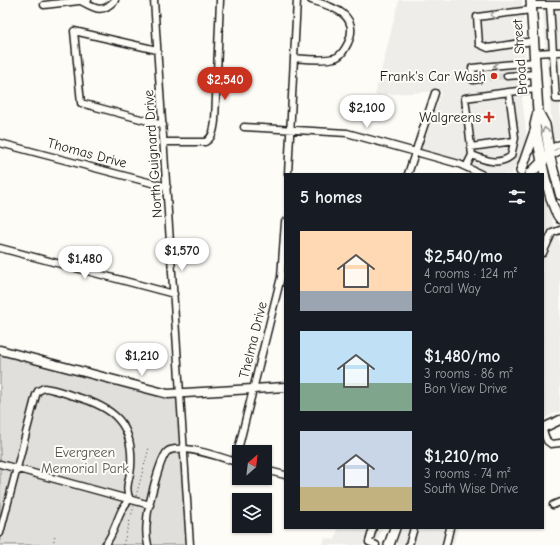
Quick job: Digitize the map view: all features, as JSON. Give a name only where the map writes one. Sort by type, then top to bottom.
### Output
[{"type":"highway","name":"Broad Street","points":[[531,5],[538,112],[536,128],[541,158]]},
{"type":"highway","name":"Broad Street","points":[[538,112],[545,125],[549,153]]},
{"type":"highway","points":[[523,173],[536,128]]},
{"type":"highway","points":[[523,173],[549,153]]},
{"type":"highway","points":[[389,545],[395,529]]},
{"type":"main road","name":"Broad Street","points":[[549,153],[558,177],[560,195]]},
{"type":"main road","name":"Broad Street","points":[[541,158],[543,173]]},
{"type":"main road","name":"Broad Street","points":[[545,185],[560,219]]},
{"type":"main road","points":[[0,350],[168,394],[284,387]]},
{"type":"main road","points":[[544,428],[560,420]]},
{"type":"street","points":[[44,5],[88,0]]},
{"type":"street","points":[[81,1],[95,9],[108,7],[115,0]]},
{"type":"street","name":"North Guignard Drive","points":[[154,0],[190,545]]},
{"type":"street","points":[[164,142],[205,142],[213,133],[215,120],[220,0]]},
{"type":"street","points":[[288,173],[297,0]]},
{"type":"street","points":[[294,58],[334,59],[342,53],[350,38],[350,25],[345,15],[334,7],[311,0]]},
{"type":"street","points":[[533,41],[488,48],[479,44],[477,17],[531,5],[560,5]]},
{"type":"street","points":[[550,5],[556,99],[560,99]]},
{"type":"street","points":[[157,50],[74,31],[81,104],[163,125]]},
{"type":"street","points":[[480,79],[473,80],[472,68],[534,58],[553,52],[560,52]]},
{"type":"street","points":[[507,76],[535,74]]},
{"type":"street","points":[[466,167],[472,155],[465,98],[536,89]]},
{"type":"street","points":[[472,155],[487,162],[506,160],[511,156],[514,141],[509,92]]},
{"type":"street","points":[[408,173],[435,93]]},
{"type":"street","points":[[244,127],[347,133],[466,167],[477,173]]},
{"type":"street","points":[[471,147],[514,141]]},
{"type":"street","name":"Thomas Drive","points":[[0,143],[167,187]]},
{"type":"street","points":[[549,153],[560,144]]},
{"type":"street","points":[[549,153],[560,151]]},
{"type":"street","points":[[544,251],[552,233],[560,230]]},
{"type":"street","name":"Thelma Drive","points":[[241,445],[253,388],[281,277],[284,236]]},
{"type":"street","points":[[0,248],[174,294]]},
{"type":"street","points":[[0,533],[36,396],[38,391],[44,388],[91,401],[110,410],[118,418],[126,430],[131,448],[131,467],[127,493],[133,500]]},
{"type":"street","points":[[544,432],[547,441],[551,444],[560,443]]},
{"type":"street","points":[[148,545],[147,519],[162,457],[168,451],[184,448],[232,461]]},
{"type":"street","points":[[0,464],[150,505]]},
{"type":"street","points":[[272,472],[284,475]]},
{"type":"street","points":[[105,545],[116,526],[124,504],[133,500]]},
{"type":"street","points":[[553,505],[560,502]]},
{"type":"street","points":[[373,529],[368,542],[376,545]]},
{"type":"street","points":[[409,545],[414,529]]},
{"type":"street","points":[[446,545],[450,529]]},
{"type":"path","points":[[123,545],[133,500],[149,448]]},
{"type":"path","points":[[53,545],[55,535]]},
{"type":"shaded area","points":[[399,0],[522,0],[526,70],[522,98],[527,140],[523,156],[512,173],[486,173],[460,161],[421,150],[442,91],[375,95]]},
{"type":"shaded area","points":[[542,0],[560,0],[560,137],[553,140]]},
{"type":"shaded area","points":[[544,197],[560,243],[560,411],[544,419]]},
{"type":"shaded area","points":[[338,529],[382,529],[376,545],[323,545],[325,538],[335,540]]},
{"type":"shaded area","points":[[402,529],[458,529],[453,545],[396,545]]},
{"type":"green space","name":"Evergreen Memorial Park","points":[[0,350],[181,394],[191,545],[0,545]]},
{"type":"tunnel","points":[[480,79],[507,76]]},
{"type":"place","name":"Frank's Car Wash","points":[[494,76]]},
{"type":"place","name":"Walgreens","points":[[489,117]]}]
